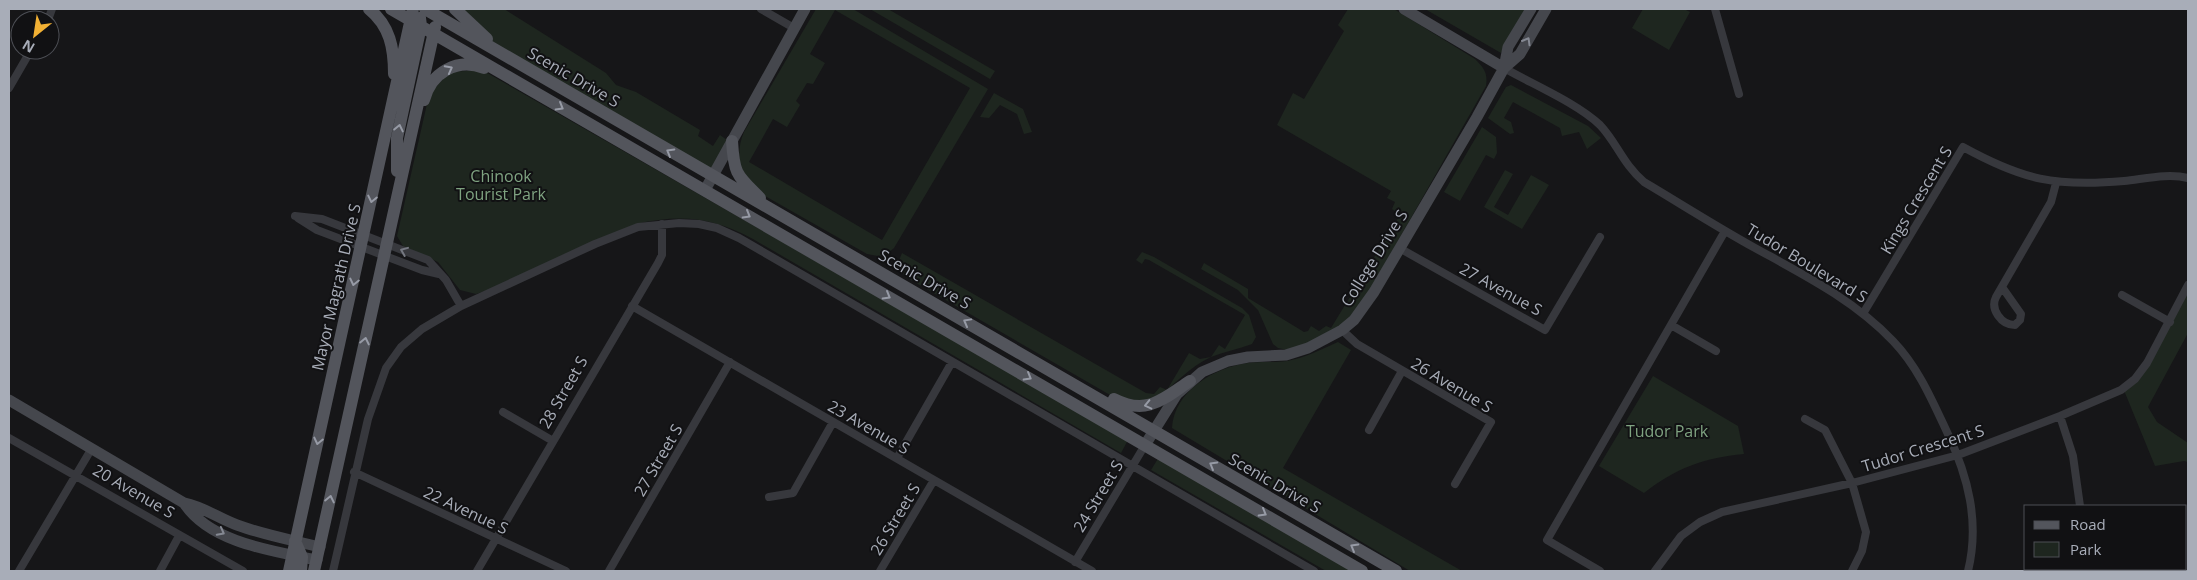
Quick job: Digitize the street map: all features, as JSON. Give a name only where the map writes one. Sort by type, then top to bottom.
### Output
[{"type":"main road","points":[[370,9],[387,29],[394,59],[394,77],[380,163]]},
{"type":"main road","name":"Scenic Drive S","points":[[391,9],[415,18],[434,33],[518,83],[1362,571]]},
{"type":"main road","points":[[455,9],[487,38],[562,89]]},
{"type":"main road","points":[[397,194],[397,138],[415,18],[429,10]]},
{"type":"main road","points":[[316,566],[434,33],[428,25],[429,10]]},
{"type":"main road","name":"Scenic Drive S","points":[[429,10],[712,177],[1009,346],[1396,571]]},
{"type":"main road","name":"Mayor Magrath Drive S","points":[[289,571],[298,556],[295,541],[380,163],[415,18]]},
{"type":"main road","points":[[402,174],[410,154],[426,96],[437,76],[457,65],[467,63],[518,83]]},
{"type":"main road","points":[[732,141],[734,161],[740,178],[776,214]]},
{"type":"main road","points":[[1009,346],[1125,405],[1134,407],[1152,405],[1190,381]]},
{"type":"main road","points":[[298,556],[301,571]]},
{"type":"street","points":[[760,9],[794,28]]},
{"type":"street","points":[[704,190],[805,9]]},
{"type":"street","points":[[1404,9],[1504,68]]},
{"type":"street","name":"College Drive S","points":[[1145,445],[1168,407],[1190,381],[1202,372],[1227,361],[1248,357],[1286,355],[1308,348],[1342,330],[1365,307],[1401,249],[1504,68],[1508,47],[1531,9]]},
{"type":"street","name":"College Drive S","points":[[1504,68],[1520,54],[1546,9]]},
{"type":"street","points":[[1715,9],[1739,94]]},
{"type":"street","points":[[9,88],[25,60]]},
{"type":"street","name":"Tudor Boulevard S","points":[[1504,68],[1588,115],[1600,125],[1625,163],[1644,182],[1864,312],[1894,342],[1920,377],[1958,456],[1968,487],[1973,516],[1968,571]]},
{"type":"street","name":"Kings Crescent S","points":[[1864,312],[1963,146],[2014,172],[2056,183],[2082,185],[2164,177],[2188,178]]},
{"type":"street","points":[[2002,287],[2021,314],[2020,320],[2014,325],[2005,323],[1995,311],[1994,302],[2002,287],[2051,202],[2056,183]]},
{"type":"street","points":[[439,274],[422,270],[386,250],[363,241],[322,219],[295,216],[317,230],[363,241],[386,250],[428,260],[446,280],[461,306]]},
{"type":"street","points":[[333,571],[354,472],[368,418],[386,368],[401,347],[422,329],[461,306],[595,244],[638,227],[662,224],[699,224],[717,228],[739,238],[1314,571]]},
{"type":"street","name":"28 Street S","points":[[477,571],[662,255],[662,224]]},
{"type":"street","points":[[1600,571],[1547,540],[1725,231]]},
{"type":"street","name":"27 Avenue S","points":[[1401,249],[1545,330],[1600,237]]},
{"type":"street","name":"Tudor Crescent S","points":[[1655,571],[1681,536],[1700,522],[1714,515],[1852,484],[1958,456],[2121,390],[2135,379],[2147,363],[2188,285]]},
{"type":"street","points":[[2122,295],[2170,322]]},
{"type":"street","name":"23 Avenue S","points":[[632,306],[1092,571]]},
{"type":"street","points":[[1671,325],[1716,351]]},
{"type":"street","name":"26 Avenue S","points":[[1342,330],[1357,344],[1491,422],[1455,484]]},
{"type":"street","name":"27 Street S","points":[[609,571],[730,362]]},
{"type":"street","points":[[896,458],[952,362]]},
{"type":"street","points":[[1369,430],[1402,371]]},
{"type":"street","name":"20 Avenue S","points":[[9,400],[184,503],[200,506],[251,530],[320,547]]},
{"type":"street","points":[[503,412],[553,441]]},
{"type":"street","points":[[2060,416],[2072,456],[2080,505]]},
{"type":"street","points":[[1805,419],[1825,430],[1852,484],[1866,532],[1862,552],[1852,571]]},
{"type":"street","points":[[769,497],[793,493],[833,422]]},
{"type":"street","name":"20 Avenue S","points":[[9,438],[243,571]]},
{"type":"street","name":"24 Street S","points":[[1075,562],[1145,445]]},
{"type":"street","points":[[19,571],[92,448]]},
{"type":"street","name":"22 Avenue S","points":[[354,472],[566,571]]},
{"type":"street","name":"26 Street S","points":[[880,571],[934,480]]},
{"type":"street","name":"20 Avenue S","points":[[184,503],[193,517],[229,537],[298,556],[316,566]]},
{"type":"street","points":[[160,571],[179,536]]},
{"type":"green space","points":[[455,9],[504,9],[606,73],[616,85],[636,92],[700,130],[698,136],[713,146],[720,135],[731,143],[712,177],[491,41]]},
{"type":"green space","points":[[816,9],[853,9],[988,89],[894,248],[883,257],[867,254],[760,193],[753,187],[744,173],[739,157],[739,149],[744,132]],"holes":[[[835,10],[970,88],[882,240],[749,162],[773,119],[787,127],[800,105],[796,101],[807,83],[813,84],[825,63],[810,54]]]},
{"type":"green space","points":[[870,9],[888,9],[995,71],[990,79]]},
{"type":"green space","points":[[1348,9],[1394,9],[1475,59],[1485,71],[1486,86],[1366,297],[1345,324],[1319,339],[1287,350],[1278,348],[1273,344],[1258,310],[1238,290],[1201,269],[1204,263],[1248,289],[1248,298],[1304,332],[1308,331],[1311,326],[1319,331],[1326,326],[1331,328],[1400,215],[1392,209],[1395,202],[1387,198],[1391,191],[1277,125],[1293,93],[1304,99],[1344,31],[1338,25]]},
{"type":"green space","points":[[1425,9],[1527,9],[1501,53]]},
{"type":"green space","points":[[1643,9],[1684,9],[1690,12],[1669,50],[1632,28]]},
{"type":"green space","name":"Chinook Tourist Park","points":[[482,70],[1128,440],[1121,453],[753,239],[710,222],[668,219],[636,224],[488,290],[476,294],[460,290],[438,262],[403,246],[397,236],[429,95],[449,72]]},
{"type":"green space","points":[[1511,85],[1588,126],[1601,138],[1587,149],[1579,132],[1562,136],[1560,128],[1513,102],[1504,118],[1511,122],[1514,133],[1510,134],[1488,118],[1506,87]]},
{"type":"green space","points":[[994,93],[1023,109],[1032,132],[1024,134],[1017,114],[1000,105],[989,118],[980,117]]},
{"type":"green space","points":[[1482,127],[1496,137],[1497,153],[1494,159],[1486,155],[1460,201],[1444,192]]},
{"type":"green space","points":[[1505,170],[1513,174],[1494,207],[1508,215],[1531,175],[1549,185],[1522,229],[1484,207]]},
{"type":"green space","points":[[1142,252],[1154,257],[1242,308],[1249,315],[1256,337],[1252,344],[1211,357],[1219,345],[1225,349],[1245,315],[1149,260],[1145,259],[1142,264],[1136,260]]},
{"type":"green space","points":[[902,253],[1146,393],[1154,394],[1160,387],[1167,390],[1154,401],[1117,399],[904,276],[898,263]]},
{"type":"green space","points":[[2188,285],[2188,333],[2148,407],[2157,422],[2188,443],[2188,462],[2155,466],[2123,388],[2135,379]]},
{"type":"green space","points":[[1338,342],[1351,350],[1283,468],[1462,571],[1410,571],[1172,428],[1174,415],[1188,392],[1210,376],[1235,365],[1294,360]]},
{"type":"green space","points":[[1189,353],[1200,359],[1211,357],[1181,377],[1167,390]]},
{"type":"green space","name":"Tudor Park","points":[[1653,376],[1738,426],[1744,454],[1716,458],[1691,466],[1667,477],[1644,493],[1599,466]]},
{"type":"green space","points":[[1159,457],[1355,571],[1326,571],[1151,470]]}]
